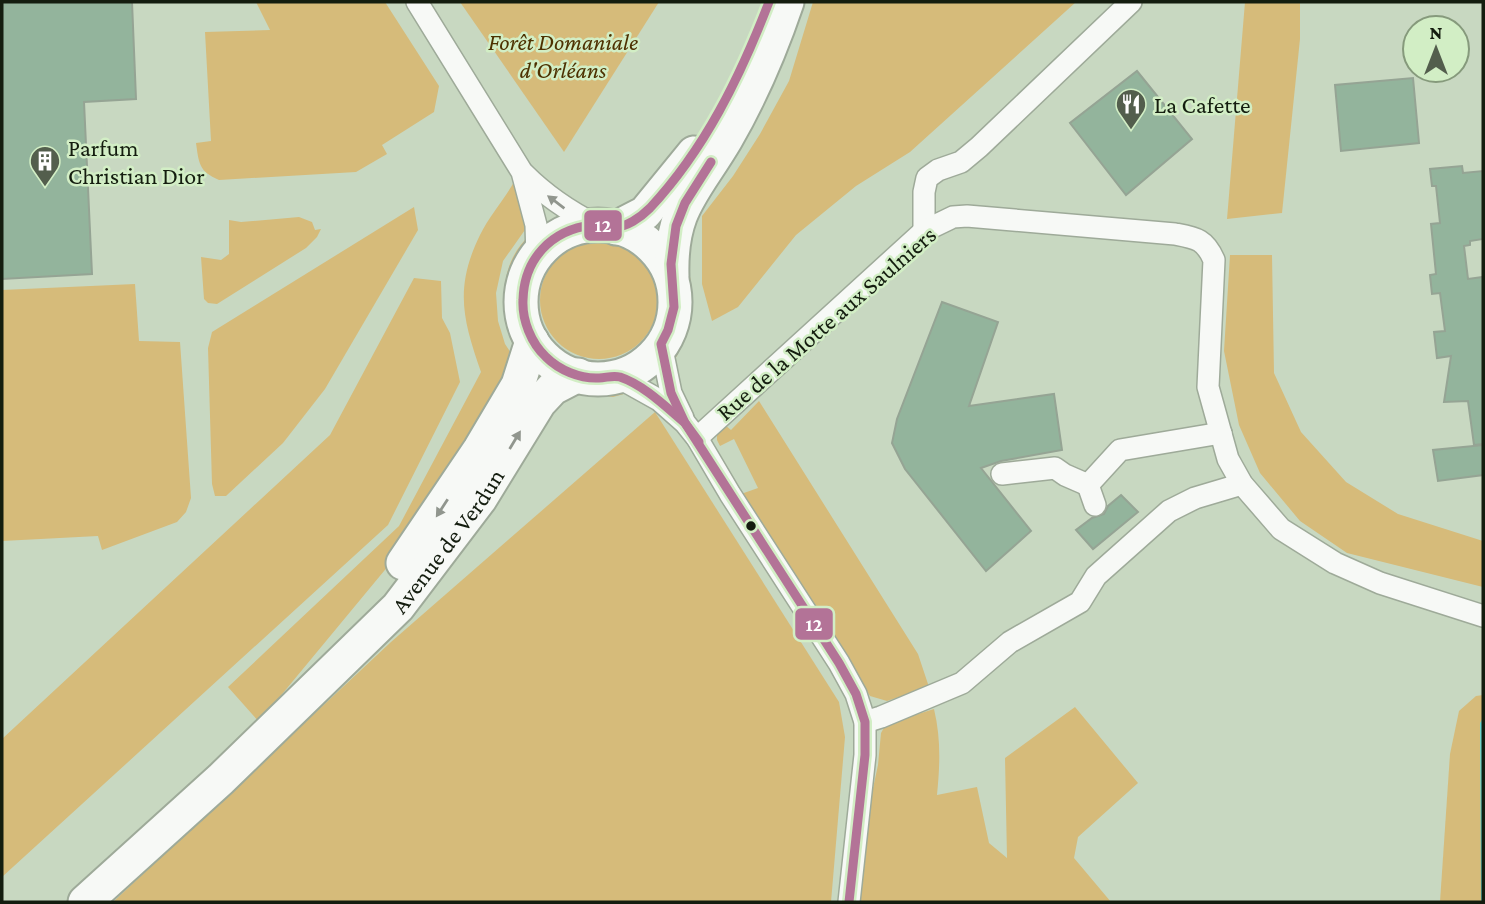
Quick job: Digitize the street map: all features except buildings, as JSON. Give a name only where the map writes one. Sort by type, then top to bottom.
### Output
[{"type":"main road","points":[[769,2],[740,75],[702,142],[645,213],[606,227],[563,233],[542,248],[525,277],[521,297],[524,323],[532,341],[544,357],[565,371],[591,379],[630,372],[654,355],[672,327],[676,297],[671,249],[679,215],[726,139],[760,74],[787,2]]},
{"type":"main road","points":[[606,227],[635,233],[660,254],[672,276]]},
{"type":"main road","name":"Avenue de Verdun","points":[[302,700],[423,537],[480,449],[518,385],[532,341]]},
{"type":"main road","name":"Avenue de Verdun","points":[[85,902],[221,779],[398,607],[480,499],[539,403],[553,388],[578,374]]},
{"type":"street","points":[[417,2],[522,172],[563,208],[606,227]]},
{"type":"street","points":[[924,231],[924,192],[927,178],[938,170],[961,162],[979,147],[1131,2]]},
{"type":"street","points":[[522,172],[536,225],[537,257]]},
{"type":"street","name":"Rue de la Motte aux Saulniers","points":[[691,430],[924,231],[953,217],[967,216],[1175,233],[1194,237],[1208,246],[1214,260],[1208,387],[1221,433]]},
{"type":"street","points":[[661,344],[671,393],[691,430],[856,694],[865,722],[865,755],[849,902]]},
{"type":"street","points":[[616,376],[659,400],[691,430]]},
{"type":"street","points":[[1002,474],[1055,468],[1092,495],[1120,450],[1221,433],[1228,459],[1242,484],[1281,529],[1335,563],[1380,583],[1483,615]]},
{"type":"street","points":[[865,722],[961,683],[1010,642],[1080,602],[1096,576],[1169,511],[1195,498],[1242,484]]},
{"type":"green space","points":[[256,2],[385,2],[439,86],[434,112],[382,145],[387,154],[356,172],[219,180],[212,177],[201,166],[196,143],[211,141],[205,32],[270,30]]},
{"type":"green space","name":"Forêt Domaniale d'Orléans","points":[[460,2],[659,2],[564,152]]},
{"type":"green space","points":[[813,2],[1076,2],[910,152],[856,186],[796,235],[738,307],[712,321],[702,284],[702,216],[733,176],[789,81]]},
{"type":"green space","points":[[1245,2],[1300,2],[1300,39],[1282,213],[1227,219]]},
{"type":"green space","points":[[515,180],[527,227],[503,261],[496,293],[498,321],[505,344],[517,362],[413,536],[259,722],[228,687],[399,526],[481,372],[466,320],[464,288],[467,271],[484,228]]},
{"type":"green space","points":[[414,207],[418,230],[325,389],[283,443],[226,496],[215,496],[212,484],[208,348],[212,332]]},
{"type":"green space","points":[[299,217],[312,222],[315,230],[321,229],[306,248],[217,304],[208,303],[204,299],[201,257],[221,260],[229,254],[229,220],[241,222]]},
{"type":"green space","points":[[531,234],[515,292],[521,338],[520,353],[508,323],[505,291],[512,260]]},
{"type":"green space","points":[[599,241],[622,245],[641,258],[654,277],[658,300],[654,323],[641,342],[622,355],[599,359],[576,355],[557,342],[544,323],[540,300],[544,277],[557,258],[576,245]]},
{"type":"green space","points":[[685,254],[691,283],[692,309],[687,334],[674,361],[671,347],[680,323],[683,299],[680,276]]},
{"type":"green space","points":[[1230,255],[1272,255],[1274,373],[1301,432],[1346,482],[1398,514],[1483,541],[1483,587],[1347,553],[1300,521],[1260,473],[1239,425],[1224,351]]},
{"type":"green space","points":[[414,278],[441,281],[442,318],[450,333],[460,382],[388,525],[2,877],[2,739],[330,435]]},
{"type":"green space","points":[[135,284],[139,341],[180,342],[191,498],[186,512],[177,522],[102,550],[98,536],[2,541],[2,290]]},
{"type":"green space","points":[[579,384],[617,385],[631,392],[613,397],[570,391]]},
{"type":"green space","points":[[759,401],[918,654],[929,687],[887,701],[870,696],[741,494],[758,488],[734,439],[720,446],[717,432],[725,425],[731,430]]},
{"type":"green space","points":[[655,412],[839,702],[845,737],[831,902],[113,902],[391,642]]},
{"type":"green space","points":[[1483,695],[1483,902],[1440,902],[1450,754],[1459,711],[1476,696]]},
{"type":"green space","points":[[1075,707],[1138,783],[1078,837],[1074,858],[1111,902],[858,902],[866,821],[878,765],[881,733],[886,724],[934,709],[939,752],[937,795],[977,787],[989,843],[1007,858],[1005,758]]},
{"type":"water","points":[[1483,718],[1483,902],[1481,902],[1480,723]]},
{"type":"transit line","name":"12","points":[[769,2],[746,58],[719,111],[670,185],[646,211],[628,224],[618,227],[595,225],[577,228],[552,240],[542,249],[528,272],[523,308],[532,338],[551,362],[570,373],[585,377],[617,376],[638,385],[685,423],[839,663],[856,694],[865,722],[865,755],[849,902]]},
{"type":"transit line","name":"12","points":[[699,442],[685,423],[671,393],[661,344],[674,307],[671,264],[676,226],[685,203],[711,162]]},
{"type":"place","name":"La Cafette","points":[[1131,131]]},
{"type":"place","name":"Parfum Christian Dior","points":[[45,188]]}]
